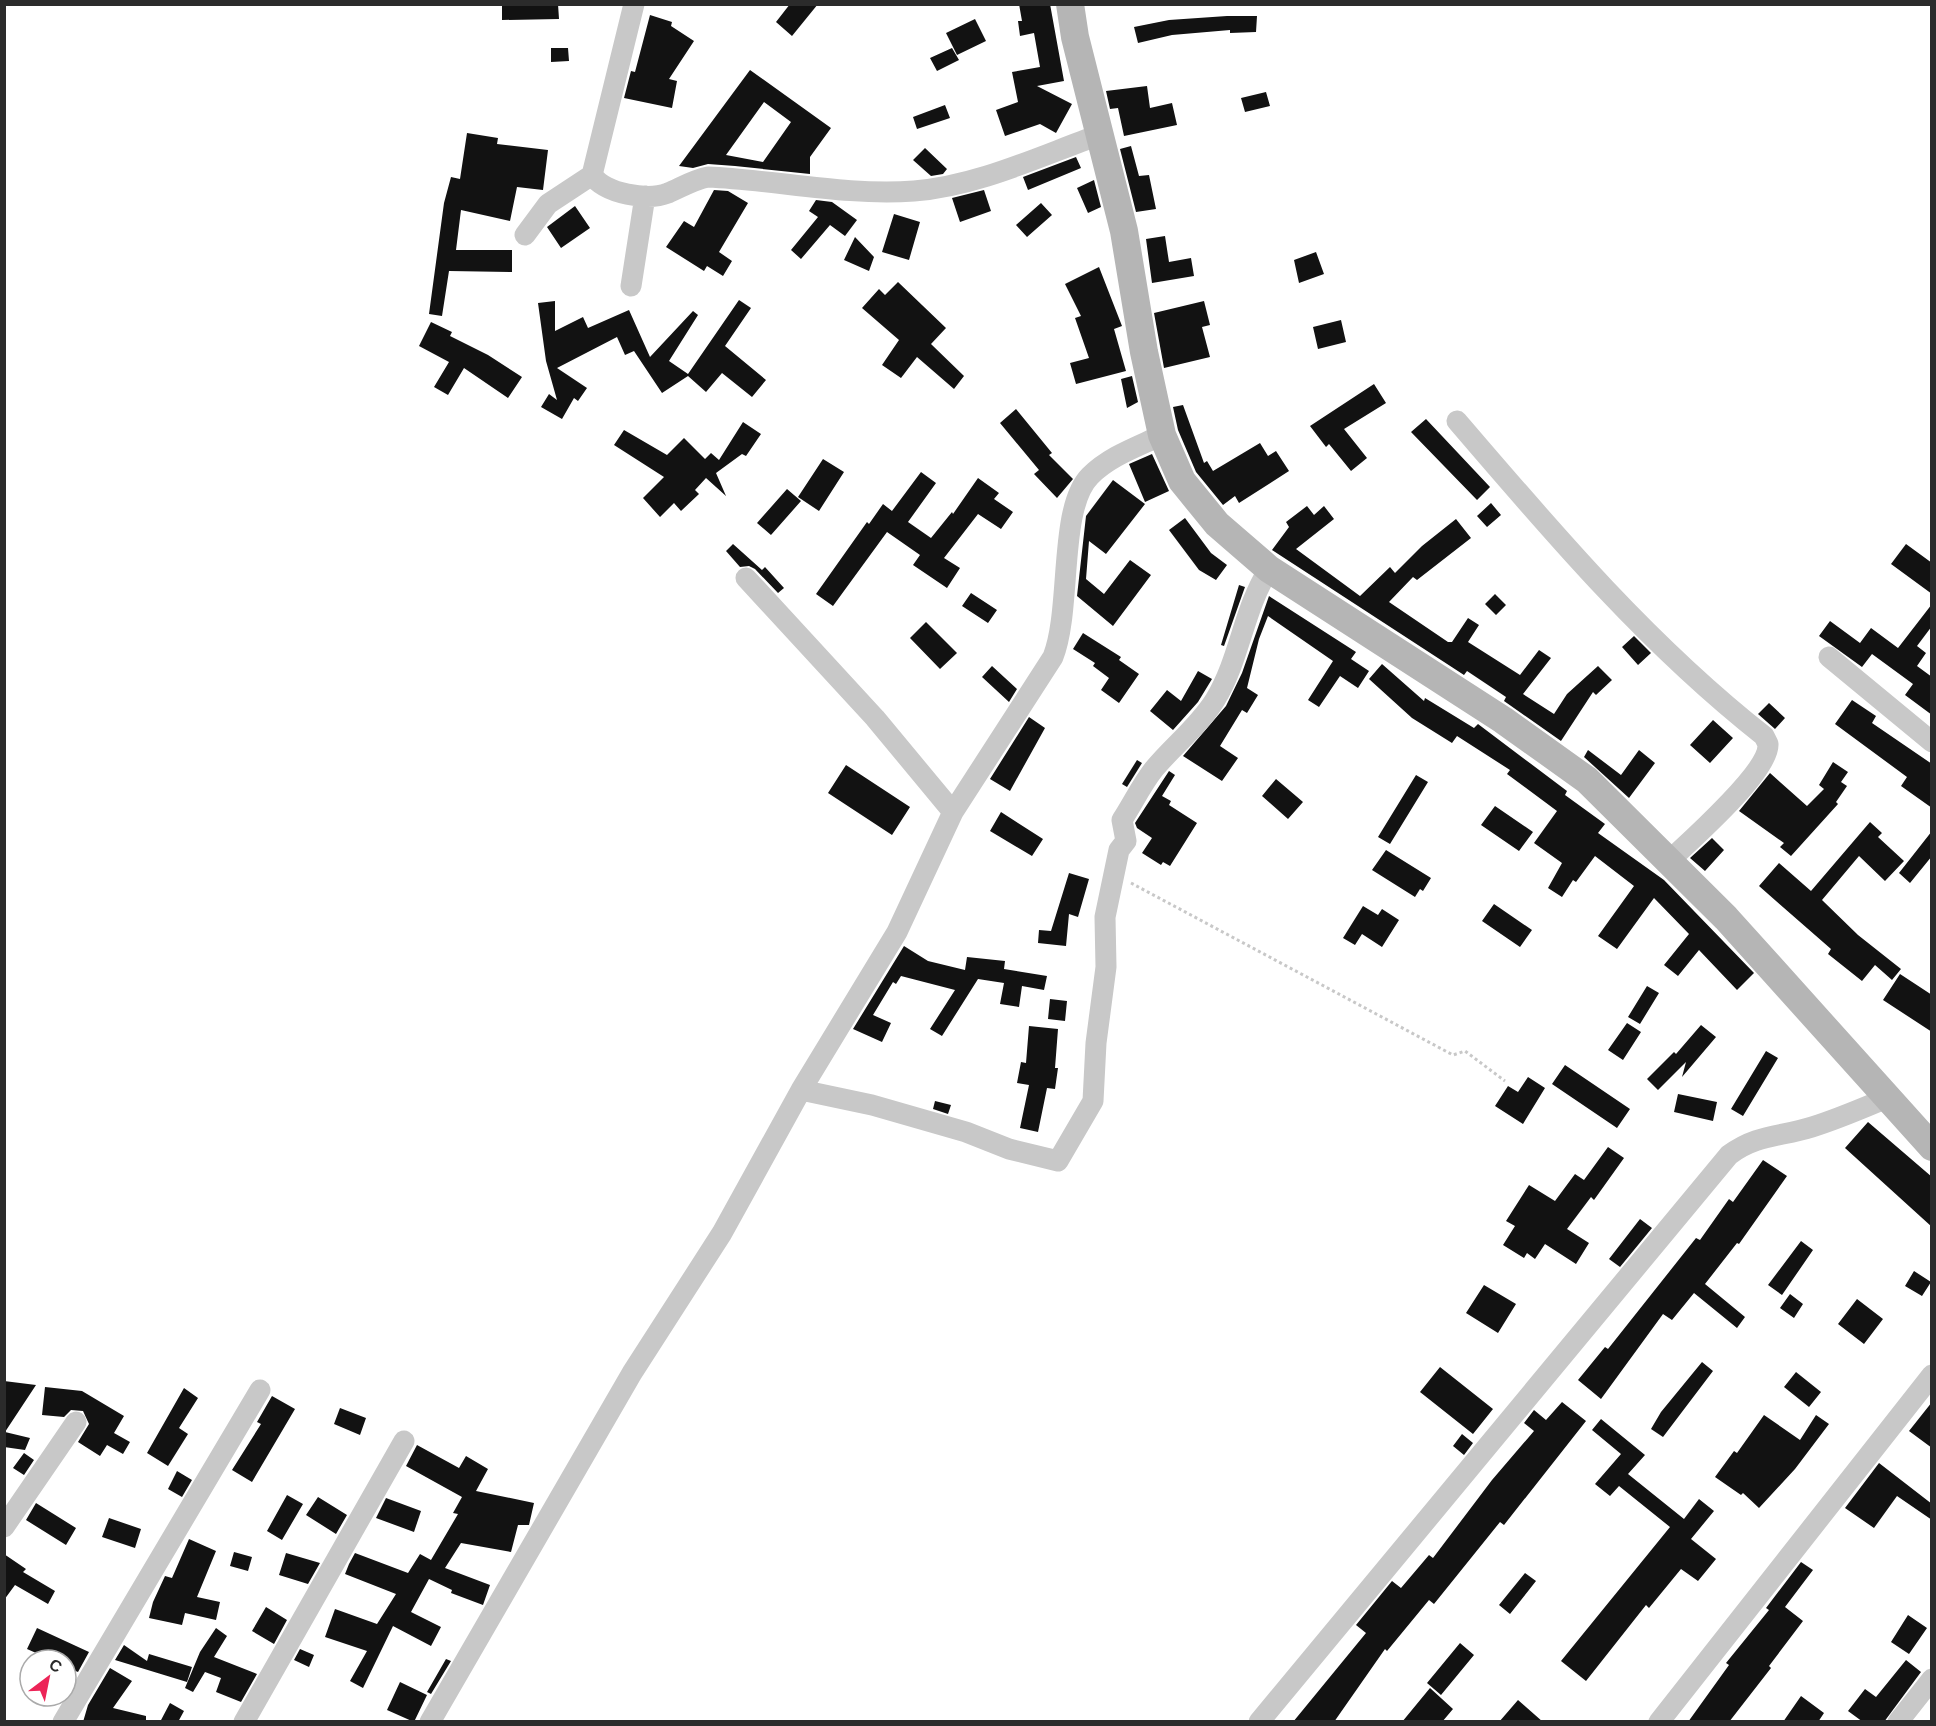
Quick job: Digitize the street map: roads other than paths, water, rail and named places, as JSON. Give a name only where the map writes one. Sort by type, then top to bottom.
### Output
[{"type":"street","points":[[525,235],[548,204],[592,175],[634,4]]},
{"type":"street","points":[[1070,4],[1075,37],[1124,231],[1144,352],[1162,435],[1182,481],[1217,524],[1269,569],[1405,655],[1566,763],[1726,918],[1932,1147]]},
{"type":"street","points":[[592,175],[602,185],[625,193],[645,196],[667,193],[689,181],[708,177],[842,191],[915,191],[973,180],[1099,135]]},
{"type":"street","points":[[631,286],[645,196]]},
{"type":"street","points":[[1457,421],[1540,519],[1638,624],[1687,673],[1764,736],[1768,744],[1765,759],[1749,780],[1669,861]]},
{"type":"street","points":[[430,1722],[632,1373],[722,1233],[801,1090],[897,932],[953,812],[1053,657],[1059,641],[1075,500],[1089,477],[1110,460],[1162,435]]},
{"type":"street","points":[[801,1090],[872,1105],[966,1132],[1009,1149],[1058,1161],[1093,1101],[1096,1043],[1106,967],[1105,917],[1119,850],[1126,841],[1122,820],[1153,770],[1197,725],[1214,701],[1236,657],[1255,591],[1269,569]]},
{"type":"street","points":[[746,578],[875,718],[953,812]]},
{"type":"street","points":[[1829,657],[1932,742]]},
{"type":"street","points":[[1259,1722],[1729,1155],[1745,1143],[1761,1137],[1795,1132],[1822,1124],[1887,1098]]},
{"type":"street","points":[[1659,1722],[1932,1375]]},
{"type":"street","points":[[63,1722],[260,1390]]},
{"type":"street","points":[[4,1527],[76,1422]]},
{"type":"street","points":[[244,1722],[404,1441]]},
{"type":"street","points":[[1898,1722],[1932,1680]]}]
